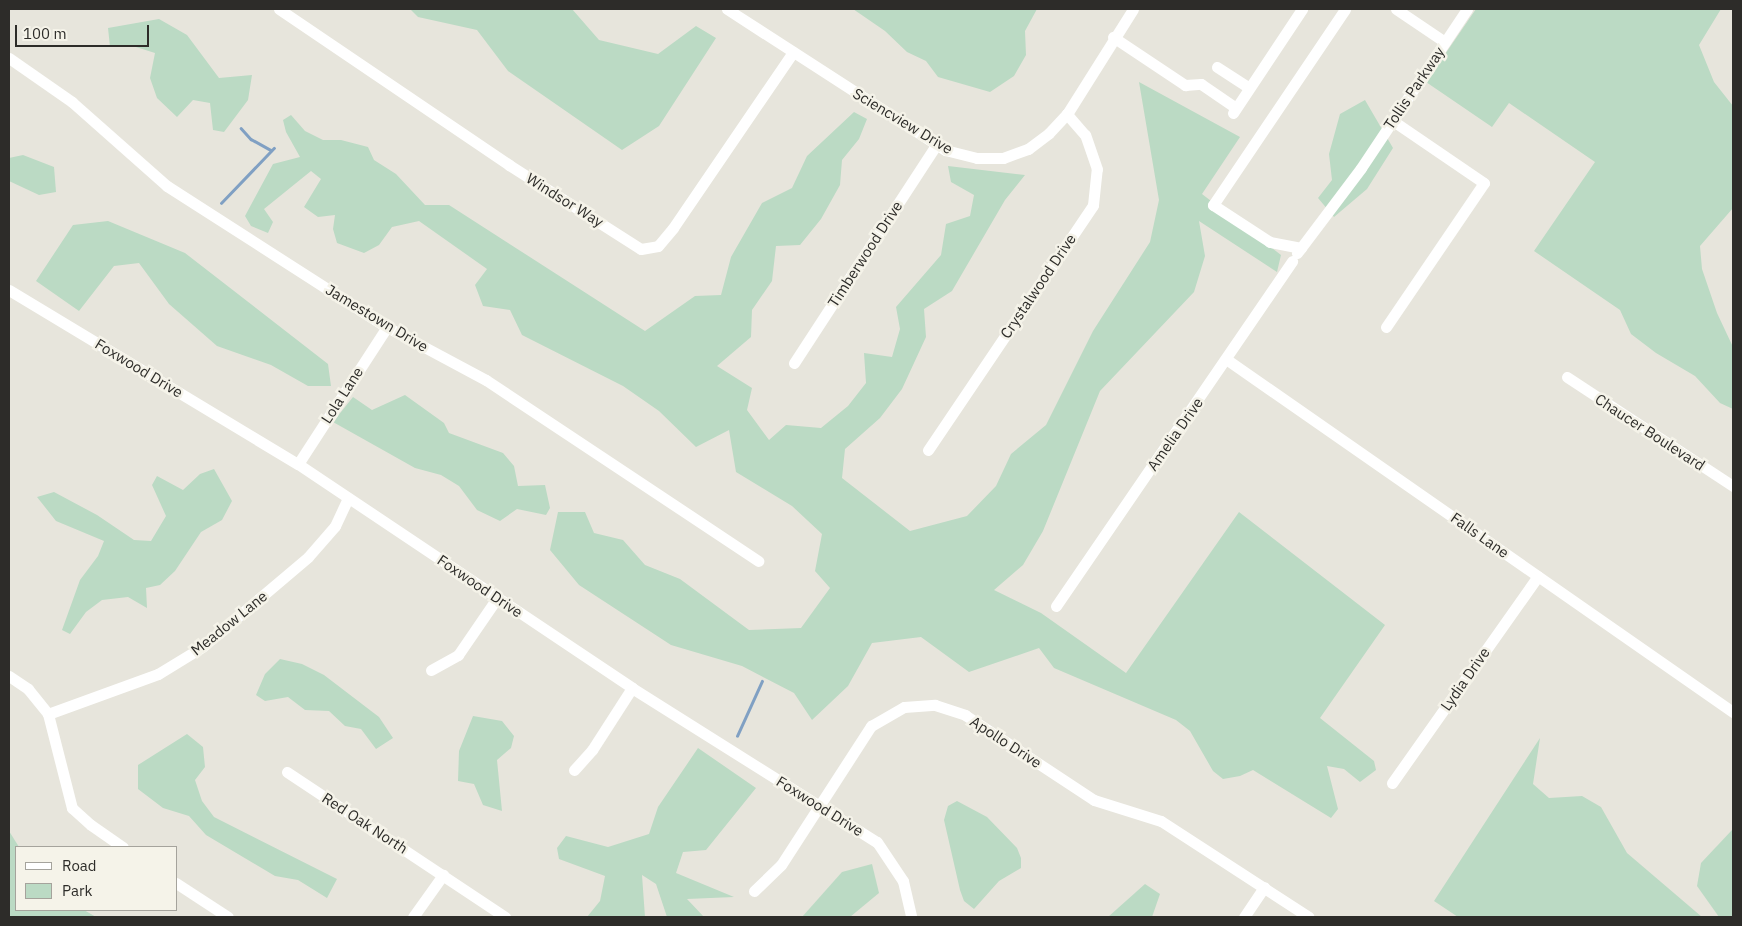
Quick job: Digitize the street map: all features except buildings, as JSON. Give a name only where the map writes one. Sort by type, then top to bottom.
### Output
[{"type":"street","name":"Windsor Way","points":[[279,9],[509,165],[641,249],[658,246],[673,228],[793,52]]},
{"type":"street","name":"Sciencview Drive","points":[[727,9],[936,145],[965,156],[1003,158],[1039,142],[1067,114],[1113,37],[1133,9]]},
{"type":"street","points":[[1113,37],[1185,85],[1201,84],[1234,111],[1302,9]]},
{"type":"street","points":[[1296,255],[1270,242],[1213,205],[1344,9]]},
{"type":"street","points":[[1396,9],[1445,42]]},
{"type":"street","name":"Tollis Parkway","points":[[1361,168],[1468,9]]},
{"type":"street","name":"Jamestown Drive","points":[[9,58],[72,102],[167,186],[387,327],[486,380],[758,561]]},
{"type":"street","points":[[1217,67],[1249,88]]},
{"type":"street","name":"Crystalwood Drive","points":[[928,450],[1093,205],[1097,169],[1085,135],[1067,114]]},
{"type":"street","points":[[1386,327],[1484,184],[1393,121]]},
{"type":"street","name":"Timberwood Drive","points":[[794,363],[936,145]]},
{"type":"street","name":"Amelia Drive","points":[[1056,606],[1296,255],[1361,168]]},
{"type":"street","name":"Foxwood Drive","points":[[9,290],[298,464],[632,688],[757,768],[819,803],[877,842],[902,881],[911,917]]},
{"type":"street","name":"Lola Lane","points":[[298,464],[387,327]]},
{"type":"street","name":"Falls Lane","points":[[1226,360],[1733,712]]},
{"type":"street","name":"Chaucer Boulevard","points":[[1567,377],[1733,486]]},
{"type":"street","name":"Meadow Lane","points":[[48,714],[158,674],[202,647],[308,557],[335,526],[348,498]]},
{"type":"street","name":"Lydia Drive","points":[[1392,783],[1538,576]]},
{"type":"street","points":[[431,670],[458,655],[497,598]]},
{"type":"street","points":[[9,676],[28,689],[48,714],[72,808],[90,825],[122,846]]},
{"type":"street","points":[[574,770],[592,750],[632,688]]},
{"type":"street","name":"Apollo Drive","points":[[754,891],[781,865],[819,803],[871,726],[904,707],[936,705],[965,715],[1094,800],[1161,821],[1309,917]]},
{"type":"street","name":"Red Oak North","points":[[287,772],[505,917]]},
{"type":"street","points":[[413,917],[443,875]]},
{"type":"street","points":[[178,884],[228,917]]},
{"type":"street","points":[[1244,917],[1264,888]]},
{"type":"green space","points":[[410,9],[572,9],[599,40],[658,54],[696,26],[716,38],[659,126],[622,150],[508,71],[477,30],[418,17]]},
{"type":"green space","points":[[853,9],[1037,9],[1025,31],[1026,55],[1014,76],[990,92],[938,77],[926,61],[907,52],[885,31]]},
{"type":"green space","points":[[1476,9],[1721,9],[1699,45],[1714,82],[1733,106],[1733,208],[1700,246],[1702,269],[1717,313],[1733,347],[1733,409],[1720,403],[1695,376],[1656,353],[1631,334],[1620,310],[1534,251],[1595,162],[1509,103],[1492,127],[1426,82]]},
{"type":"green space","points":[[159,19],[187,35],[219,78],[252,75],[248,100],[224,132],[213,130],[210,103],[193,100],[177,117],[157,98],[150,78],[155,53],[136,47],[110,47],[108,28]]},
{"type":"green space","points":[[1139,82],[1240,137],[1202,194],[1281,255],[1277,272],[1199,221],[1205,256],[1194,292],[1100,391],[1043,531],[1023,565],[994,590],[1041,613],[1126,673],[1239,512],[1385,625],[1320,718],[1374,761],[1376,770],[1360,782],[1344,769],[1327,766],[1338,809],[1331,818],[1253,770],[1240,776],[1223,779],[1213,771],[1190,731],[1176,720],[1054,668],[1039,648],[969,672],[921,637],[872,643],[848,686],[812,720],[794,693],[742,666],[671,645],[579,585],[550,550],[558,512],[585,512],[594,533],[623,540],[645,565],[680,579],[749,630],[801,628],[830,588],[815,571],[822,534],[792,506],[736,472],[729,430],[696,447],[659,411],[623,386],[522,335],[510,310],[483,306],[475,285],[487,269],[419,221],[392,227],[379,245],[364,253],[337,243],[333,229],[335,215],[318,217],[304,207],[321,179],[311,171],[264,209],[273,222],[268,233],[251,226],[245,216],[273,164],[300,157],[286,132],[283,120],[291,115],[305,131],[323,140],[341,140],[368,147],[374,160],[396,174],[425,205],[449,205],[645,331],[695,296],[721,295],[731,257],[762,203],[792,188],[807,156],[854,112],[867,119],[859,139],[842,160],[840,185],[821,219],[800,245],[776,246],[772,281],[752,310],[751,337],[717,366],[752,388],[747,410],[769,440],[786,425],[821,428],[848,406],[866,383],[864,353],[892,357],[900,329],[896,307],[941,255],[946,224],[970,216],[974,195],[951,182],[948,166],[1025,175],[1005,200],[952,291],[924,309],[926,337],[902,389],[880,418],[845,449],[842,478],[910,531],[967,516],[996,486],[1011,454],[1046,425],[1093,331],[1150,242],[1159,200]]},
{"type":"green space","points":[[1365,100],[1393,148],[1367,189],[1334,217],[1318,198],[1332,180],[1329,154],[1340,114]]},
{"type":"green space","points":[[23,155],[54,167],[56,192],[39,195],[9,181],[9,158]]},
{"type":"green space","points":[[108,221],[185,253],[328,364],[331,386],[308,386],[271,365],[217,346],[169,304],[139,263],[114,266],[79,311],[36,281],[73,225]]},
{"type":"green space","points":[[405,395],[444,423],[449,433],[503,453],[514,466],[518,486],[545,485],[550,508],[546,515],[517,509],[500,521],[477,510],[459,486],[441,475],[415,468],[333,422],[353,397],[372,410]]},
{"type":"green space","points":[[214,469],[232,501],[222,520],[201,532],[175,571],[160,585],[146,588],[147,608],[128,597],[102,600],[86,612],[70,634],[62,630],[80,580],[98,556],[104,541],[56,521],[37,497],[54,492],[97,515],[134,540],[151,541],[166,516],[152,485],[157,476],[183,490],[200,474]]},
{"type":"green space","points":[[280,659],[302,664],[324,675],[379,717],[393,738],[376,749],[361,729],[345,726],[329,711],[305,710],[288,697],[265,701],[256,695],[265,674]]},
{"type":"green space","points":[[473,716],[502,721],[514,736],[511,748],[497,760],[502,811],[483,805],[474,784],[458,781],[459,751]]},
{"type":"green space","points":[[187,734],[203,747],[205,767],[195,780],[202,801],[214,817],[337,879],[327,898],[298,880],[275,876],[206,835],[189,816],[163,808],[138,789],[138,765]]},
{"type":"green space","points":[[1540,738],[1533,784],[1549,798],[1582,796],[1601,807],[1627,853],[1702,917],[1458,917],[1434,901]]},
{"type":"green space","points":[[698,748],[756,788],[706,850],[683,852],[676,873],[734,897],[687,899],[704,917],[667,917],[656,884],[642,875],[645,917],[587,917],[600,901],[605,876],[559,859],[557,848],[566,836],[608,847],[649,834],[658,807]]},
{"type":"green space","points":[[957,801],[987,817],[1017,848],[1021,858],[1021,868],[999,881],[974,909],[964,901],[960,890],[944,820],[948,806]]},
{"type":"green space","points":[[1732,830],[1733,917],[1719,917],[1697,886],[1701,863]]},
{"type":"green space","points":[[9,831],[18,846],[15,846],[15,911],[86,911],[96,917],[9,917]]},
{"type":"green space","points":[[872,864],[879,893],[850,917],[802,917],[842,872]]},
{"type":"green space","points":[[1145,884],[1160,894],[1152,917],[1108,917]]},
{"type":"waterway","points":[[241,128],[251,139],[271,150]]},
{"type":"waterway","points":[[221,203],[274,148]]},
{"type":"waterway","points":[[737,736],[762,681]]}]
